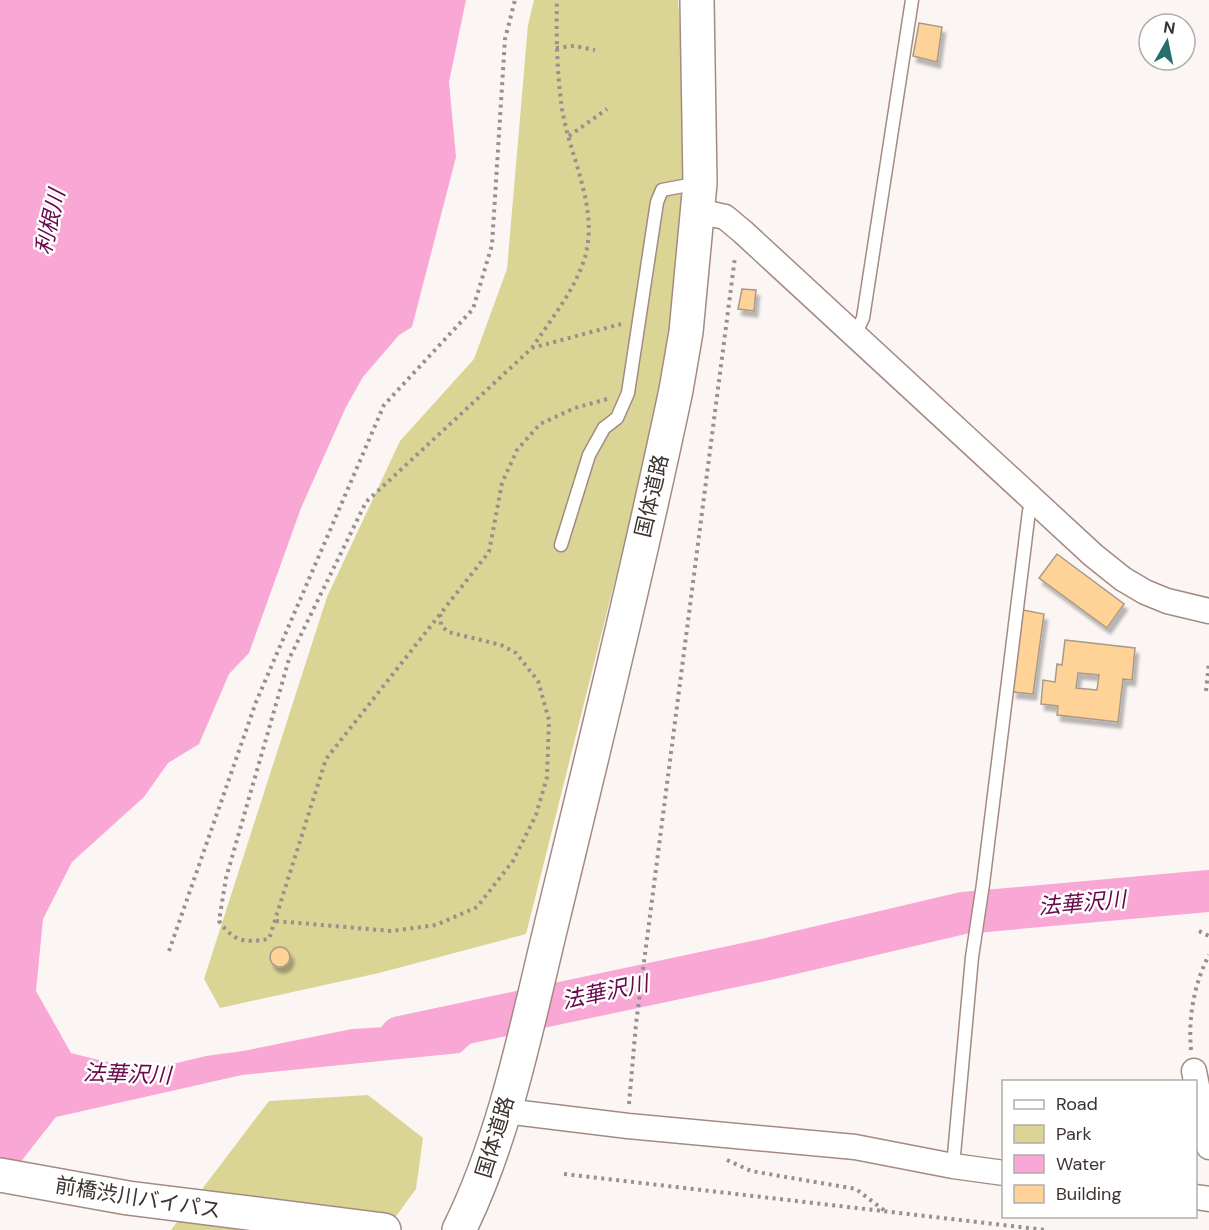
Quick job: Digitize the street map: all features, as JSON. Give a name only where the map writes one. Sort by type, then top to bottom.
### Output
[{"type":"main road","name":"国体道路","points":[[459,1230],[479,1189],[505,1111],[673,401],[686,332],[699,197],[697,0]]},
{"type":"main road","name":"前橋渋川バイパス","points":[[0,1175],[196,1208],[384,1230]]},
{"type":"street","points":[[699,197],[743,232],[1036,504],[1123,579],[1167,601],[1209,611]]},
{"type":"street","points":[[1194,1071],[1196,1080]]},
{"type":"street","points":[[1197,1086],[1209,1147]]},
{"type":"street","points":[[505,1111],[628,1126],[855,1147],[953,1166],[1002,1173]]},
{"type":"lane","points":[[855,334],[863,318],[912,0]]},
{"type":"lane","points":[[561,545],[589,455],[604,428],[617,418],[628,393],[657,202],[662,190],[675,185],[699,197]]},
{"type":"lane","points":[[953,1166],[973,950],[1029,511],[1036,504]]},
{"type":"path","points":[[169,951],[256,702],[384,405],[473,309],[492,245],[505,39],[515,0]]},
{"type":"path","points":[[557,0],[556,48],[562,111],[589,211],[585,255],[574,284],[532,348],[366,502],[289,658],[226,878],[219,921],[230,935],[248,942],[268,939],[326,759],[489,552],[502,483],[517,450],[540,424],[575,408],[628,393]]},
{"type":"path","points":[[556,48],[574,46],[595,50]]},
{"type":"path","points":[[569,136],[607,109]]},
{"type":"path","points":[[628,1126],[638,1011],[737,244],[743,232]]},
{"type":"path","points":[[532,348],[640,320]]},
{"type":"path","points":[[275,921],[391,931],[436,926],[477,907],[513,861],[536,815],[547,777],[549,720],[538,681],[528,666],[501,645],[448,632],[441,625],[440,612]]},
{"type":"path","points":[[1206,691],[1209,662]]},
{"type":"path","points":[[1198,931],[1209,936]]},
{"type":"path","points":[[1194,1071],[1190,1047],[1193,1005],[1201,970],[1209,955]]},
{"type":"path","points":[[691,1132],[714,1152],[751,1171],[856,1188],[886,1212]]},
{"type":"path","points":[[564,1174],[1046,1230]]},
{"type":"green space","points":[[534,0],[678,0],[685,91],[686,162],[680,252],[664,359],[645,461],[526,934],[379,973],[220,1008],[204,979],[327,597],[400,441],[474,359],[507,269],[528,25]]},
{"type":"green space","points":[[368,1095],[423,1138],[416,1189],[386,1230],[171,1230],[269,1101]]},
{"type":"water","name":"利根川","points":[[0,0],[466,0],[449,82],[456,157],[412,327],[399,335],[363,377],[346,407],[301,508],[249,653],[229,674],[199,744],[168,763],[144,797],[72,862],[43,919],[36,991],[71,1053],[143,1071],[206,1056],[243,1051],[352,1029],[453,1023],[478,1037],[460,1053],[242,1075],[56,1117],[0,1188]]},
{"type":"building","points":[[919,23],[942,27],[937,62],[913,56]]},
{"type":"building","points":[[742,289],[756,290],[754,311],[738,309]]},
{"type":"building","points":[[1057,554],[1124,604],[1107,628],[1039,578]]},
{"type":"building","points":[[1023,610],[1044,614],[1033,694],[1013,692]]},
{"type":"building","points":[[1065,640],[1135,648],[1132,680],[1123,679],[1118,722],[1057,715],[1058,706],[1041,704],[1043,680],[1055,682],[1057,664],[1062,665]],"holes":[[[1078,673],[1099,675],[1097,690],[1076,688]]]},
{"type":"building","points":[[280,947],[287,950],[290,957],[287,964],[280,967],[273,964],[270,957],[273,950]]},
{"type":"waterway","name":"法華沢川","points":[[400,1037],[768,959],[963,913],[1209,891]]}]
